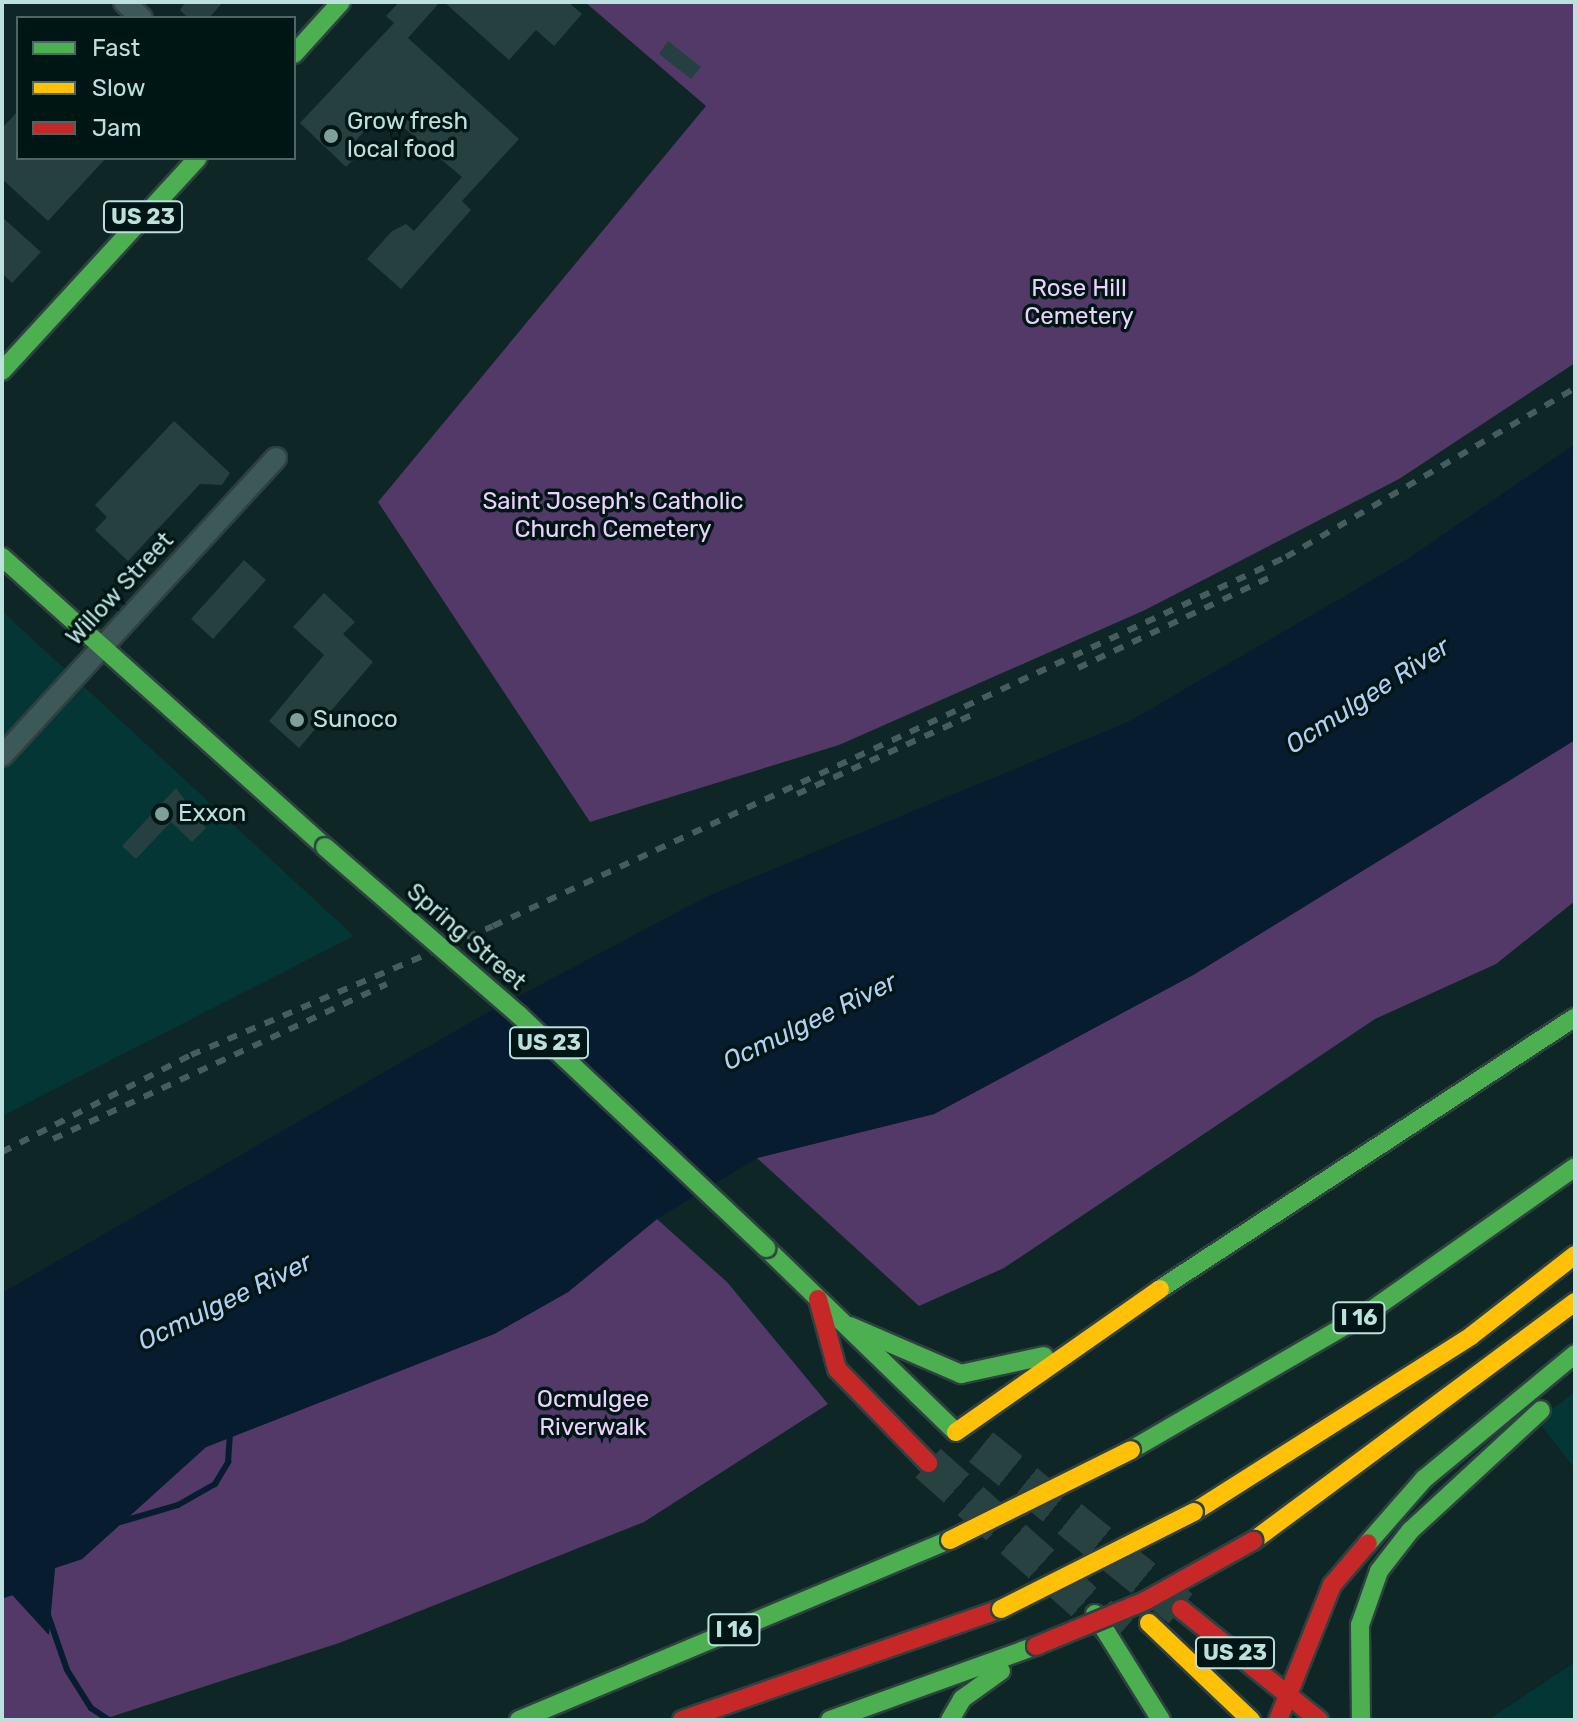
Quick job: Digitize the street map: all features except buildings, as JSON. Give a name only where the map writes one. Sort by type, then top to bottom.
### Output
[{"type":"main road","points":[[296,52],[341,2]]},
{"type":"main road","name":"US 23","points":[[2,371],[196,160]]},
{"type":"main road","name":"Spring Street","points":[[2,557],[105,646],[325,847],[519,1015],[850,1326],[976,1451]]},
{"type":"main road","points":[[956,1432],[1077,1344],[1575,1017]]},
{"type":"main road","name":"I 16","points":[[519,1720],[950,1540],[1131,1450],[1369,1312],[1575,1167]]},
{"type":"main road","points":[[682,1720],[1001,1609],[1194,1512],[1445,1353],[1575,1255]]},
{"type":"main road","points":[[818,1299],[837,1369],[928,1463]]},
{"type":"main road","points":[[830,1720],[1036,1646],[1145,1601],[1253,1541],[1575,1302]]},
{"type":"main road","points":[[850,1326],[961,1374],[1010,1368],[1077,1344]]},
{"type":"main road","points":[[1319,1720],[1290,1697],[1332,1585],[1366,1542],[1424,1479],[1575,1354]]},
{"type":"main road","points":[[1361,1720],[1360,1625],[1379,1571],[1410,1531],[1575,1379]]},
{"type":"main road","name":"US 23","points":[[1181,1609],[1290,1697],[1278,1720]]},
{"type":"main road","points":[[1095,1614],[1161,1720]]},
{"type":"main road","points":[[1149,1623],[1251,1720]]},
{"type":"main road","points":[[950,1720],[962,1699],[1036,1646]]},
{"type":"main road","name":"US 23","points":[[1166,1669],[1219,1720]]},
{"type":"street","points":[[124,2],[140,16]]},
{"type":"street","name":"Willow Street","points":[[2,756],[276,458]]},
{"type":"shaded area","points":[[2,611],[354,936],[2,1116]]},
{"type":"shaded area","points":[[1575,1392],[1575,1469],[1537,1420]]},
{"type":"shaded area","points":[[1575,1662],[1575,1720],[1488,1720]]},
{"type":"green space","name":"Rose Hill Cemetery","points":[[585,2],[1575,2],[1575,363],[1399,479],[1145,610],[839,745],[590,822],[378,502],[706,106]]},
{"type":"green space","points":[[1575,740],[1575,901],[1496,964],[1375,1019],[1004,1268],[919,1306],[757,1158],[934,1114],[1193,975]]},
{"type":"green space","name":"Ocmulgee Riverwalk","points":[[657,1219],[727,1282],[828,1404],[644,1522],[339,1643],[101,1720],[2,1720],[2,1599],[12,1595],[48,1634],[55,1568],[82,1559],[206,1447],[494,1334],[568,1292]]},
{"type":"water","name":"Ocmulgee River","points":[[1575,444],[1575,740],[1193,975],[934,1114],[757,1158],[657,1219],[568,1292],[494,1334],[206,1447],[82,1559],[55,1568],[49,1635],[13,1595],[2,1598],[2,1293],[483,1015],[706,897],[1130,721],[1403,562]]},
{"type":"waterway","points":[[120,1522],[178,1505],[215,1484],[228,1462],[230,1430]]},
{"type":"waterway","points":[[48,1615],[67,1670],[91,1708],[109,1720]]},
{"type":"tunnel","points":[[981,1447],[1181,1609]]},
{"type":"tunnel","points":[[928,1463],[1120,1634]]},
{"type":"railway","points":[[2,1152],[191,1055],[493,926],[1286,557],[1575,388]]},
{"type":"railway","points":[[1078,668],[1273,576]]},
{"type":"railway","points":[[797,794],[976,713]]},
{"type":"railway","points":[[53,1139],[387,984]]},
{"type":"traffic: fast","points":[[296,52],[341,2]]},
{"type":"traffic: fast","points":[[2,371],[196,160]]},
{"type":"traffic: fast","points":[[2,557],[325,847]]},
{"type":"traffic: fast","points":[[325,847],[519,1015],[766,1248]]},
{"type":"traffic: fast","points":[[1160,1289],[1575,1017]]},
{"type":"traffic: fast","points":[[1131,1450],[1369,1312],[1575,1167]]},
{"type":"traffic: fast","points":[[766,1248],[956,1432]]},
{"type":"traffic: fast","points":[[850,1326],[961,1374],[1044,1356]]},
{"type":"traffic: fast","points":[[1368,1543],[1424,1479],[1575,1354]]},
{"type":"traffic: fast","points":[[1361,1720],[1360,1625],[1379,1571],[1410,1531],[1541,1410]]},
{"type":"traffic: fast","points":[[519,1720],[950,1540]]},
{"type":"traffic: fast","points":[[1095,1614],[1161,1720]]},
{"type":"traffic: fast","points":[[830,1720],[1036,1646]]},
{"type":"traffic: fast","points":[[950,1720],[962,1699],[1001,1671]]},
{"type":"traffic: slow","points":[[1194,1512],[1471,1336],[1575,1255]]},
{"type":"traffic: slow","points":[[956,1432],[1160,1289]]},
{"type":"traffic: slow","points":[[1253,1541],[1575,1302]]},
{"type":"traffic: slow","points":[[950,1540],[1131,1450]]},
{"type":"traffic: slow","points":[[1001,1609],[1194,1512]]},
{"type":"traffic: slow","points":[[1149,1623],[1251,1720]]},
{"type":"traffic: jam","points":[[818,1299],[837,1369],[928,1463]]},
{"type":"traffic: jam","points":[[1036,1646],[1145,1601],[1253,1541]]},
{"type":"traffic: jam","points":[[1278,1720],[1332,1585],[1368,1543]]},
{"type":"traffic: jam","points":[[682,1720],[1001,1609]]},
{"type":"traffic: jam","points":[[1181,1609],[1319,1720]]},
{"type":"place","name":"Grow fresh local food","points":[[331,136]]},
{"type":"place","name":"Sunoco","points":[[297,720]]},
{"type":"place","name":"Exxon","points":[[162,814]]},
{"type":"park label","name":"Saint Joseph's Catholic Church Cemetery","points":[[613,516]]}]
